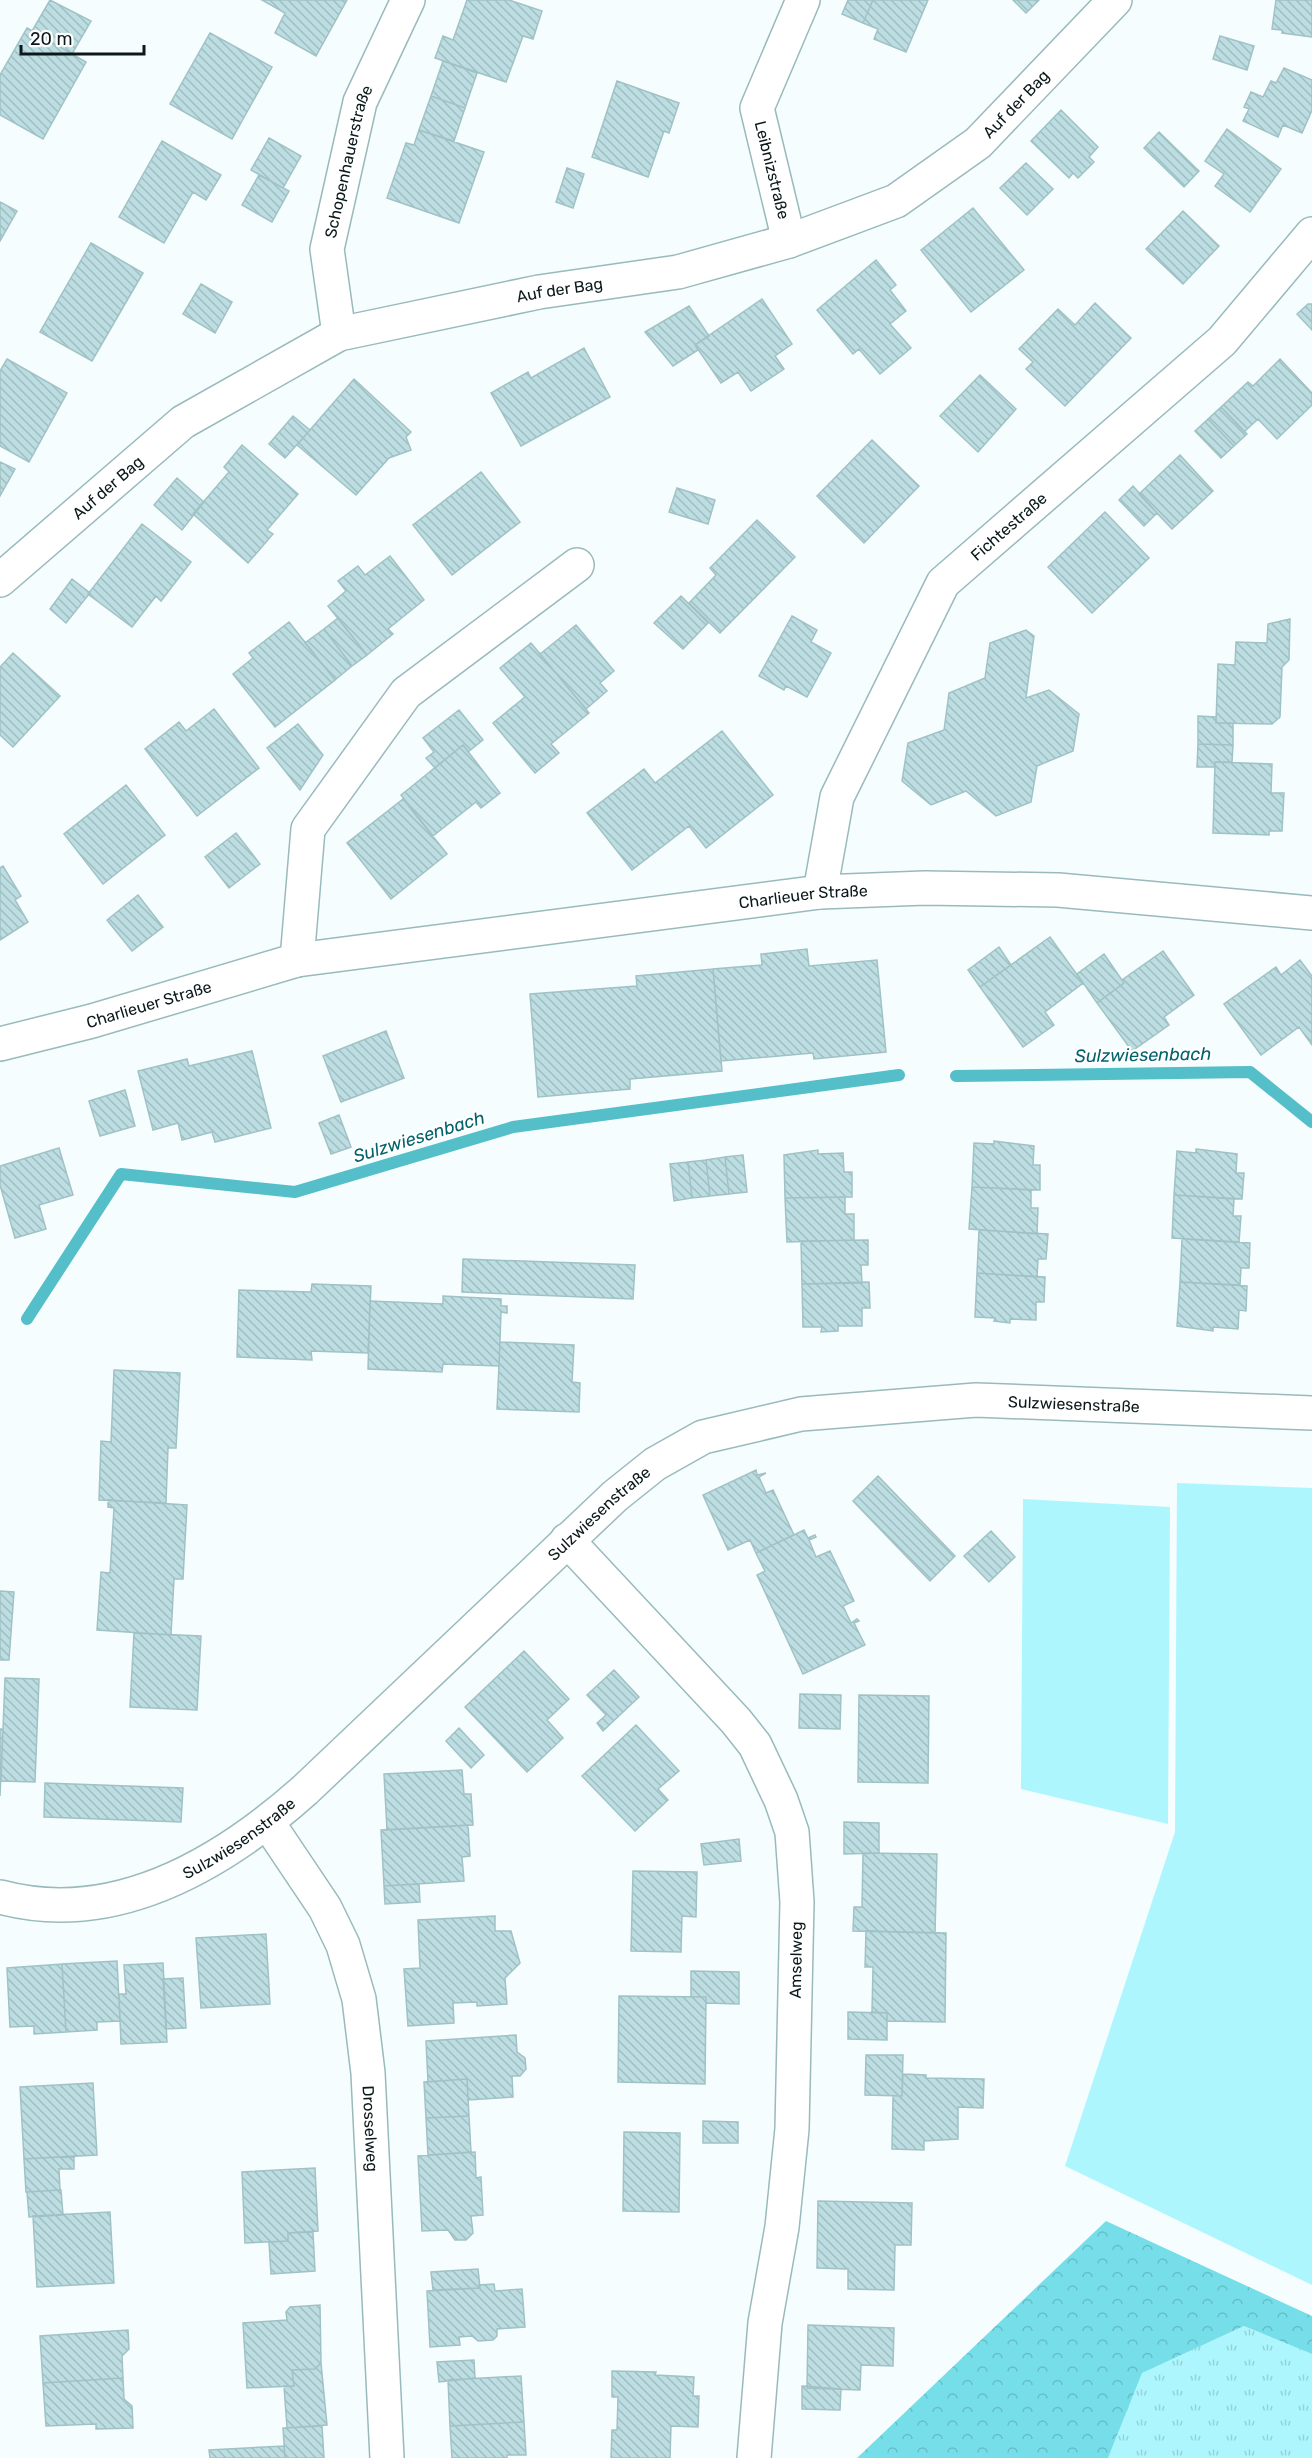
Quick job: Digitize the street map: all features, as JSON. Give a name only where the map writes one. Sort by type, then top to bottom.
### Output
[{"type":"street","name":"Schopenhauerstraße","points":[[339,334],[327,249],[360,102],[408,0]]},
{"type":"street","name":"Leibnizstraße","points":[[789,241],[757,108],[803,0]]},
{"type":"street","name":"Auf der Bag","points":[[0,580],[183,422],[339,334],[539,292],[678,273],[789,241],[896,201],[978,143],[1115,0]]},
{"type":"street","name":"Fichtestraße","points":[[820,892],[837,796],[943,583],[1222,341],[1312,234]]},
{"type":"street","points":[[297,960],[308,829],[406,693],[577,565]]},
{"type":"street","name":"Charlieuer Straße","points":[[0,1044],[92,1021],[297,960],[820,892],[925,888],[1058,890],[1312,913]]},
{"type":"street","name":"Sulzwiesenstraße","points":[[0,1897],[59,1904],[96,1901],[135,1894],[178,1878],[224,1854],[268,1823],[615,1496],[655,1464],[703,1437],[801,1414],[976,1400],[1312,1413]]},
{"type":"street","name":"Amselweg","points":[[567,1540],[736,1721],[755,1745],[769,1771],[792,1832],[797,1902],[792,2129],[782,2228],[765,2323],[754,2458]]},
{"type":"street","name":"Drosselweg","points":[[268,1823],[325,1908],[343,1945],[359,2000],[368,2073],[387,2458]]},
{"type":"green space","points":[[1177,1483],[1312,1488],[1312,2285],[1065,2166],[1175,1832]]},
{"type":"green space","points":[[1023,1499],[1170,1507],[1168,1824],[1021,1789]]},
{"type":"green space","points":[[1106,2221],[1312,2316],[1312,2354],[1244,2326],[1142,2373],[1108,2458],[857,2458]]},
{"type":"green space","points":[[1244,2326],[1312,2354],[1312,2458],[1108,2458],[1141,2373]]},
{"type":"building","points":[[50,0],[91,21],[72,54],[32,31]]},
{"type":"building","points":[[262,0],[347,0],[316,56],[275,33],[285,13]]},
{"type":"building","points":[[467,0],[509,0],[542,11],[533,39],[523,36],[506,82],[435,58],[443,36],[453,40]]},
{"type":"building","points":[[848,0],[873,0],[863,23],[842,14]]},
{"type":"building","points":[[873,0],[928,0],[906,52],[874,39],[878,29],[863,23]]},
{"type":"building","points":[[1013,0],[1039,0],[1026,13]]},
{"type":"building","points":[[1276,0],[1312,0],[1312,37],[1282,33],[1282,30],[1272,29]]},
{"type":"building","points":[[27,28],[86,62],[43,139],[0,115],[0,75]]},
{"type":"building","points":[[210,33],[272,67],[232,139],[170,104]]},
{"type":"building","points":[[1220,36],[1254,46],[1247,70],[1213,59]]},
{"type":"building","points":[[443,61],[477,73],[465,108],[431,96]]},
{"type":"building","points":[[1284,68],[1312,80],[1312,110],[1302,133],[1283,125],[1278,137],[1243,121],[1249,109],[1244,107],[1251,92],[1263,97],[1271,81],[1276,83]]},
{"type":"building","points":[[617,81],[679,103],[669,133],[664,131],[648,177],[592,157]]},
{"type":"building","points":[[431,96],[465,108],[454,141],[419,130]]},
{"type":"building","points":[[1061,110],[1098,147],[1089,157],[1094,162],[1078,178],[1073,173],[1069,178],[1031,141]]},
{"type":"building","points":[[1227,129],[1281,169],[1250,212],[1215,186],[1224,174],[1205,161]]},
{"type":"building","points":[[419,130],[484,152],[459,223],[387,198],[406,143],[414,145]]},
{"type":"building","points":[[1159,132],[1199,171],[1184,187],[1144,148]]},
{"type":"building","points":[[269,138],[301,156],[283,188],[251,170]]},
{"type":"building","points":[[162,141],[221,175],[206,200],[193,192],[164,243],[119,217]]},
{"type":"building","points":[[1026,163],[1053,189],[1027,215],[1000,188]]},
{"type":"building","points":[[567,168],[584,174],[573,208],[556,202]]},
{"type":"building","points":[[259,175],[289,191],[272,222],[242,205]]},
{"type":"building","points":[[0,202],[17,211],[0,241]]},
{"type":"building","points":[[973,208],[1024,270],[971,312],[921,250]]},
{"type":"building","points":[[1183,211],[1219,246],[1183,284],[1146,249]]},
{"type":"building","points":[[91,243],[143,273],[92,361],[40,332]]},
{"type":"building","points":[[876,260],[896,285],[890,290],[906,311],[890,324],[911,348],[880,374],[859,349],[853,354],[817,310]]},
{"type":"building","points":[[201,284],[232,302],[215,333],[183,314]]},
{"type":"building","points":[[762,299],[792,344],[775,356],[784,369],[751,391],[738,372],[721,383],[695,345]]},
{"type":"building","points":[[1095,303],[1131,338],[1065,406],[1026,369],[1033,362],[1019,349],[1058,309],[1075,325]]},
{"type":"building","points":[[1308,304],[1312,304],[1312,330],[1297,314]]},
{"type":"building","points":[[689,306],[709,336],[695,345],[698,350],[673,366],[645,332]]},
{"type":"building","points":[[584,348],[610,397],[521,446],[491,393],[528,372],[531,378]]},
{"type":"building","points":[[7,359],[67,393],[29,462],[0,446],[0,371]]},
{"type":"building","points":[[1280,359],[1312,393],[1312,405],[1277,439],[1258,419],[1244,432],[1221,407],[1248,382],[1253,386]]},
{"type":"building","points":[[980,375],[1016,409],[978,452],[940,416]]},
{"type":"building","points":[[354,379],[411,432],[406,437],[411,450],[389,458],[356,495],[297,445]]},
{"type":"building","points":[[1221,407],[1247,434],[1234,446],[1208,419]]},
{"type":"building","points":[[293,416],[310,430],[285,458],[269,444]]},
{"type":"building","points":[[1208,419],[1234,446],[1221,458],[1195,431]]},
{"type":"building","points":[[872,440],[919,486],[864,543],[817,496]]},
{"type":"building","points":[[242,445],[298,494],[267,530],[273,534],[248,563],[193,514],[229,472],[224,467]]},
{"type":"building","points":[[1180,455],[1213,491],[1172,529],[1139,494]]},
{"type":"building","points":[[0,462],[15,469],[0,496]]},
{"type":"building","points":[[481,472],[520,522],[452,575],[413,525]]},
{"type":"building","points":[[177,478],[204,502],[182,530],[154,505]]},
{"type":"building","points":[[1133,486],[1157,513],[1144,526],[1119,500]]},
{"type":"building","points":[[677,488],[715,500],[708,524],[669,512]]},
{"type":"building","points":[[1105,512],[1149,558],[1092,613],[1048,567]]},
{"type":"building","points":[[757,520],[795,557],[720,633],[689,603],[716,575],[710,568]]},
{"type":"building","points":[[142,524],[191,562],[161,601],[156,596],[132,627],[88,594]]},
{"type":"building","points":[[390,556],[424,600],[388,629],[393,634],[367,655],[328,606],[346,591],[338,581],[358,566],[365,575]]},
{"type":"building","points":[[72,579],[90,593],[66,623],[50,609]]},
{"type":"building","points":[[681,596],[708,623],[683,649],[654,623]]},
{"type":"building","points":[[792,616],[817,630],[811,642],[831,653],[807,697],[786,686],[784,690],[759,676]]},
{"type":"building","points":[[338,618],[367,655],[352,666],[324,629]]},
{"type":"building","points":[[1290,619],[1289,660],[1282,667],[1280,717],[1272,724],[1216,723],[1218,664],[1235,665],[1236,642],[1267,643],[1268,624]]},
{"type":"building","points":[[289,622],[335,680],[275,727],[233,674],[253,658],[249,653]]},
{"type":"building","points":[[576,625],[614,671],[600,683],[607,691],[586,709],[540,654]]},
{"type":"building","points":[[324,629],[352,666],[335,680],[305,643]]},
{"type":"building","points":[[1026,630],[1034,636],[1026,698],[1049,690],[1079,714],[1073,751],[1037,766],[1031,802],[996,816],[966,791],[931,805],[902,781],[908,743],[944,730],[949,693],[985,678],[990,643]]},
{"type":"building","points":[[531,643],[589,713],[551,744],[559,753],[535,773],[493,723],[525,697],[500,668]]},
{"type":"building","points":[[13,653],[60,696],[13,747],[0,735],[0,667]]},
{"type":"building","points":[[214,709],[259,768],[197,816],[145,749],[179,722],[186,731]]},
{"type":"building","points":[[459,710],[483,740],[468,752],[463,745],[435,768],[426,758],[434,752],[423,738]]},
{"type":"building","points":[[1198,716],[1216,717],[1216,723],[1233,723],[1233,745],[1198,744]]},
{"type":"building","points":[[298,724],[323,755],[300,790],[267,748]]},
{"type":"building","points":[[722,731],[773,795],[706,848],[689,826],[632,870],[587,813],[644,769],[655,783]]},
{"type":"building","points":[[1198,744],[1233,745],[1232,762],[1215,762],[1215,767],[1197,767]]},
{"type":"building","points":[[463,745],[500,793],[481,808],[476,802],[433,836],[401,795]]},
{"type":"building","points":[[1215,762],[1272,764],[1271,793],[1284,793],[1282,831],[1269,831],[1269,835],[1213,833]]},
{"type":"building","points":[[126,785],[165,835],[103,884],[64,834]]},
{"type":"building","points":[[403,799],[447,854],[391,899],[347,843]]},
{"type":"building","points":[[236,833],[260,864],[229,888],[205,857]]},
{"type":"building","points":[[3,866],[21,896],[15,900],[28,922],[0,940],[0,868]]},
{"type":"building","points":[[138,895],[163,927],[132,951],[107,920]]},
{"type":"building","points":[[1050,937],[1083,983],[1045,1012],[1054,1025],[1023,1047],[980,987]]},
{"type":"building","points":[[999,947],[1011,965],[980,987],[968,970]]},
{"type":"building","points":[[807,949],[809,966],[877,960],[886,1052],[814,1059],[813,1053],[721,1061],[713,969],[762,965],[761,954]]},
{"type":"building","points":[[1163,951],[1194,995],[1164,1017],[1169,1025],[1132,1051],[1097,1003],[1124,983],[1122,980]]},
{"type":"building","points":[[1104,954],[1124,983],[1097,1003],[1077,974]]},
{"type":"building","points":[[1300,960],[1312,976],[1312,1045],[1299,1027],[1261,1055],[1224,1004],[1276,967],[1281,975]]},
{"type":"building","points":[[713,969],[722,1071],[630,1079],[630,1089],[538,1097],[530,994],[637,986],[636,976]]},
{"type":"building","points":[[386,1031],[404,1078],[341,1102],[323,1056]]},
{"type":"building","points":[[252,1051],[271,1128],[215,1142],[212,1132],[182,1140],[178,1123],[153,1130],[138,1071],[187,1059],[189,1066]]},
{"type":"building","points":[[125,1090],[135,1126],[100,1136],[89,1101]]},
{"type":"building","points":[[339,1115],[351,1147],[331,1154],[319,1123]]},
{"type":"building","points":[[994,1141],[1034,1146],[1033,1165],[1040,1165],[1040,1190],[972,1187],[974,1143],[994,1144]]},
{"type":"building","points":[[59,1148],[73,1195],[39,1205],[46,1229],[15,1238],[0,1185],[0,1166]]},
{"type":"building","points":[[1196,1149],[1237,1154],[1236,1173],[1244,1173],[1242,1199],[1174,1195],[1177,1151],[1196,1153]]},
{"type":"building","points":[[818,1150],[818,1154],[843,1153],[844,1172],[852,1172],[852,1197],[785,1198],[784,1155]]},
{"type":"building","points":[[743,1155],[747,1192],[729,1194],[725,1157]]},
{"type":"building","points":[[725,1157],[729,1194],[710,1196],[706,1160]]},
{"type":"building","points":[[706,1160],[710,1196],[692,1198],[688,1162]]},
{"type":"building","points":[[688,1162],[692,1198],[674,1201],[670,1164]]},
{"type":"building","points":[[972,1187],[1031,1190],[1031,1208],[1038,1208],[1037,1234],[969,1229]]},
{"type":"building","points":[[1174,1195],[1234,1199],[1233,1216],[1241,1216],[1239,1242],[1172,1238]]},
{"type":"building","points":[[845,1197],[845,1214],[854,1214],[854,1240],[787,1242],[785,1198]]},
{"type":"building","points":[[979,1230],[1048,1234],[1046,1259],[1038,1259],[1037,1277],[977,1273]]},
{"type":"building","points":[[1182,1239],[1250,1243],[1249,1268],[1241,1268],[1240,1285],[1180,1282]]},
{"type":"building","points":[[868,1240],[868,1265],[861,1265],[862,1283],[802,1284],[801,1241]]},
{"type":"building","points":[[463,1259],[635,1265],[633,1299],[462,1292]]},
{"type":"building","points":[[977,1273],[1045,1277],[1044,1302],[1036,1302],[1036,1320],[1010,1319],[1010,1323],[994,1321],[995,1318],[975,1317]]},
{"type":"building","points":[[869,1282],[870,1308],[862,1308],[862,1326],[838,1326],[838,1331],[821,1332],[822,1327],[803,1327],[802,1284]]},
{"type":"building","points":[[1180,1282],[1247,1286],[1246,1311],[1239,1310],[1238,1329],[1213,1327],[1213,1331],[1177,1326]]},
{"type":"building","points":[[312,1284],[371,1286],[368,1353],[311,1351],[312,1360],[237,1357],[239,1290],[311,1292]]},
{"type":"building","points":[[443,1296],[501,1299],[501,1306],[507,1306],[507,1313],[501,1312],[499,1366],[443,1364],[442,1372],[368,1369],[370,1301],[443,1304]]},
{"type":"building","points":[[500,1342],[574,1345],[572,1382],[580,1383],[579,1412],[497,1409]]},
{"type":"building","points":[[114,1370],[180,1373],[176,1448],[168,1448],[166,1503],[99,1500],[101,1441],[111,1442]]},
{"type":"building","points":[[756,1470],[757,1475],[766,1473],[759,1477],[766,1493],[773,1490],[794,1535],[756,1553],[750,1540],[728,1550],[703,1495]]},
{"type":"building","points":[[878,1476],[955,1556],[930,1581],[853,1501]]},
{"type":"building","points":[[108,1500],[187,1505],[183,1579],[174,1579],[171,1635],[97,1630],[101,1572],[110,1573],[114,1508],[108,1507]]},
{"type":"building","points":[[804,1530],[808,1538],[815,1535],[816,1537],[809,1540],[816,1557],[830,1551],[854,1601],[843,1606],[851,1623],[857,1619],[859,1621],[854,1623],[865,1645],[803,1674],[757,1575],[765,1571],[756,1553]]},
{"type":"building","points":[[991,1531],[1015,1557],[989,1582],[964,1556]]},
{"type":"building","points":[[0,1591],[14,1592],[9,1660],[0,1660]]},
{"type":"building","points":[[134,1633],[201,1636],[197,1710],[130,1707]]},
{"type":"building","points":[[524,1651],[569,1699],[547,1720],[563,1738],[527,1772],[465,1707]]},
{"type":"building","points":[[614,1670],[639,1697],[603,1731],[597,1723],[606,1715],[587,1695]]},
{"type":"building","points":[[5,1678],[39,1679],[35,1782],[1,1781]]},
{"type":"building","points":[[800,1694],[841,1695],[840,1729],[799,1728]]},
{"type":"building","points":[[859,1695],[929,1696],[928,1783],[858,1782]]},
{"type":"building","points":[[636,1725],[679,1771],[658,1789],[668,1800],[635,1831],[582,1776]]},
{"type":"building","points":[[459,1728],[484,1755],[471,1768],[446,1741]]},
{"type":"building","points":[[0,1729],[3,1729],[0,1796]]},
{"type":"building","points":[[462,1770],[464,1794],[471,1794],[473,1825],[387,1830],[384,1774]]},
{"type":"building","points":[[45,1783],[183,1788],[181,1822],[44,1817]]},
{"type":"building","points":[[844,1822],[879,1823],[879,1853],[844,1854]]},
{"type":"building","points":[[468,1825],[470,1856],[462,1857],[464,1881],[384,1886],[381,1830]]},
{"type":"building","points":[[739,1839],[741,1861],[704,1865],[701,1844]]},
{"type":"building","points":[[863,1853],[937,1854],[935,1933],[853,1931],[854,1907],[862,1907]]},
{"type":"building","points":[[633,1871],[697,1872],[696,1917],[682,1916],[681,1952],[631,1951]]},
{"type":"building","points":[[419,1884],[420,1902],[385,1904],[384,1886]]},
{"type":"building","points":[[495,1916],[495,1931],[511,1931],[520,1963],[505,1978],[507,2004],[477,2006],[477,2002],[453,2003],[454,2023],[408,2026],[404,1969],[420,1968],[418,1920]]},
{"type":"building","points":[[866,1931],[946,1933],[945,2022],[887,2021],[887,2013],[872,2012],[873,1967],[865,1967]]},
{"type":"building","points":[[266,1934],[270,2004],[201,2008],[196,1938]]},
{"type":"building","points":[[117,1961],[120,2021],[97,2022],[97,2030],[66,2032],[62,1964]]},
{"type":"building","points":[[163,1963],[167,2042],[121,2044],[119,1994],[126,1994],[124,1965]]},
{"type":"building","points":[[62,1964],[66,2032],[34,2034],[34,2026],[10,2027],[7,1968]]},
{"type":"building","points":[[691,1971],[739,1972],[739,2004],[706,2003],[706,1997],[691,1997]]},
{"type":"building","points":[[183,1978],[186,2028],[166,2029],[163,1979]]},
{"type":"building","points":[[619,1996],[706,1997],[705,2084],[618,2082]]},
{"type":"building","points":[[848,2012],[887,2013],[887,2040],[848,2039]]},
{"type":"building","points":[[516,2035],[517,2052],[525,2058],[526,2069],[520,2076],[512,2076],[513,2097],[468,2100],[467,2079],[428,2082],[426,2041]]},
{"type":"building","points":[[866,2055],[903,2055],[902,2096],[865,2095]]},
{"type":"building","points":[[903,2074],[926,2075],[926,2078],[984,2079],[983,2108],[958,2107],[958,2139],[924,2141],[924,2150],[892,2149],[893,2096],[902,2096]]},
{"type":"building","points":[[467,2079],[469,2116],[426,2118],[424,2082]]},
{"type":"building","points":[[93,2083],[97,2155],[24,2159],[20,2087]]},
{"type":"building","points":[[469,2116],[471,2152],[428,2155],[426,2118]]},
{"type":"building","points":[[703,2121],[738,2122],[738,2143],[703,2143]]},
{"type":"building","points":[[624,2132],[680,2133],[679,2212],[623,2211]]},
{"type":"building","points":[[475,2152],[476,2178],[481,2177],[483,2215],[471,2216],[473,2233],[466,2240],[455,2240],[448,2230],[422,2231],[418,2156]]},
{"type":"building","points":[[74,2156],[74,2169],[59,2169],[60,2190],[26,2192],[24,2159]]},
{"type":"building","points":[[315,2168],[318,2231],[288,2233],[288,2241],[245,2243],[242,2172]]},
{"type":"building","points":[[61,2190],[63,2215],[29,2217],[27,2192]]},
{"type":"building","points":[[818,2201],[912,2203],[911,2245],[895,2245],[894,2290],[848,2289],[848,2269],[817,2268]]},
{"type":"building","points":[[110,2212],[114,2283],[37,2287],[33,2216]]},
{"type":"building","points":[[313,2232],[315,2271],[271,2274],[269,2242],[288,2241],[288,2233]]},
{"type":"building","points":[[478,2269],[480,2288],[433,2290],[431,2272]]},
{"type":"building","points":[[494,2284],[495,2291],[522,2289],[525,2327],[497,2329],[497,2336],[493,2340],[478,2341],[472,2336],[459,2337],[460,2345],[430,2347],[427,2291],[480,2288],[479,2285]]},
{"type":"building","points":[[320,2305],[321,2363],[315,2369],[292,2370],[294,2386],[247,2388],[243,2323],[287,2320],[286,2312],[290,2307]]},
{"type":"building","points":[[808,2325],[894,2328],[893,2366],[861,2365],[860,2390],[807,2388]]},
{"type":"building","points":[[128,2330],[129,2349],[122,2356],[123,2378],[43,2383],[40,2336]]},
{"type":"building","points":[[474,2360],[475,2378],[439,2382],[437,2362]]},
{"type":"building","points":[[321,2363],[327,2425],[287,2428],[284,2386],[294,2386],[292,2370],[315,2369]]},
{"type":"building","points":[[612,2371],[656,2372],[655,2375],[694,2377],[693,2396],[699,2396],[698,2427],[671,2426],[670,2458],[611,2458],[612,2430],[617,2430],[618,2397],[612,2397]]},
{"type":"building","points":[[521,2376],[524,2422],[450,2426],[448,2380]]},
{"type":"building","points":[[123,2378],[124,2399],[132,2406],[133,2428],[96,2429],[96,2424],[46,2426],[43,2383]]},
{"type":"building","points":[[802,2386],[841,2389],[840,2410],[802,2409]]},
{"type":"building","points":[[524,2422],[526,2455],[507,2455],[507,2458],[452,2458],[450,2426]]},
{"type":"building","points":[[322,2426],[324,2458],[285,2458],[283,2428]]},
{"type":"building","points":[[284,2446],[285,2458],[210,2458],[209,2450]]},
{"type":"waterway","name":"Sulzwiesenbach","points":[[956,1076],[1250,1072],[1312,1122]]},
{"type":"waterway","name":"Sulzwiesenbach","points":[[27,1319],[121,1174],[295,1192],[513,1127],[899,1075]]}]
